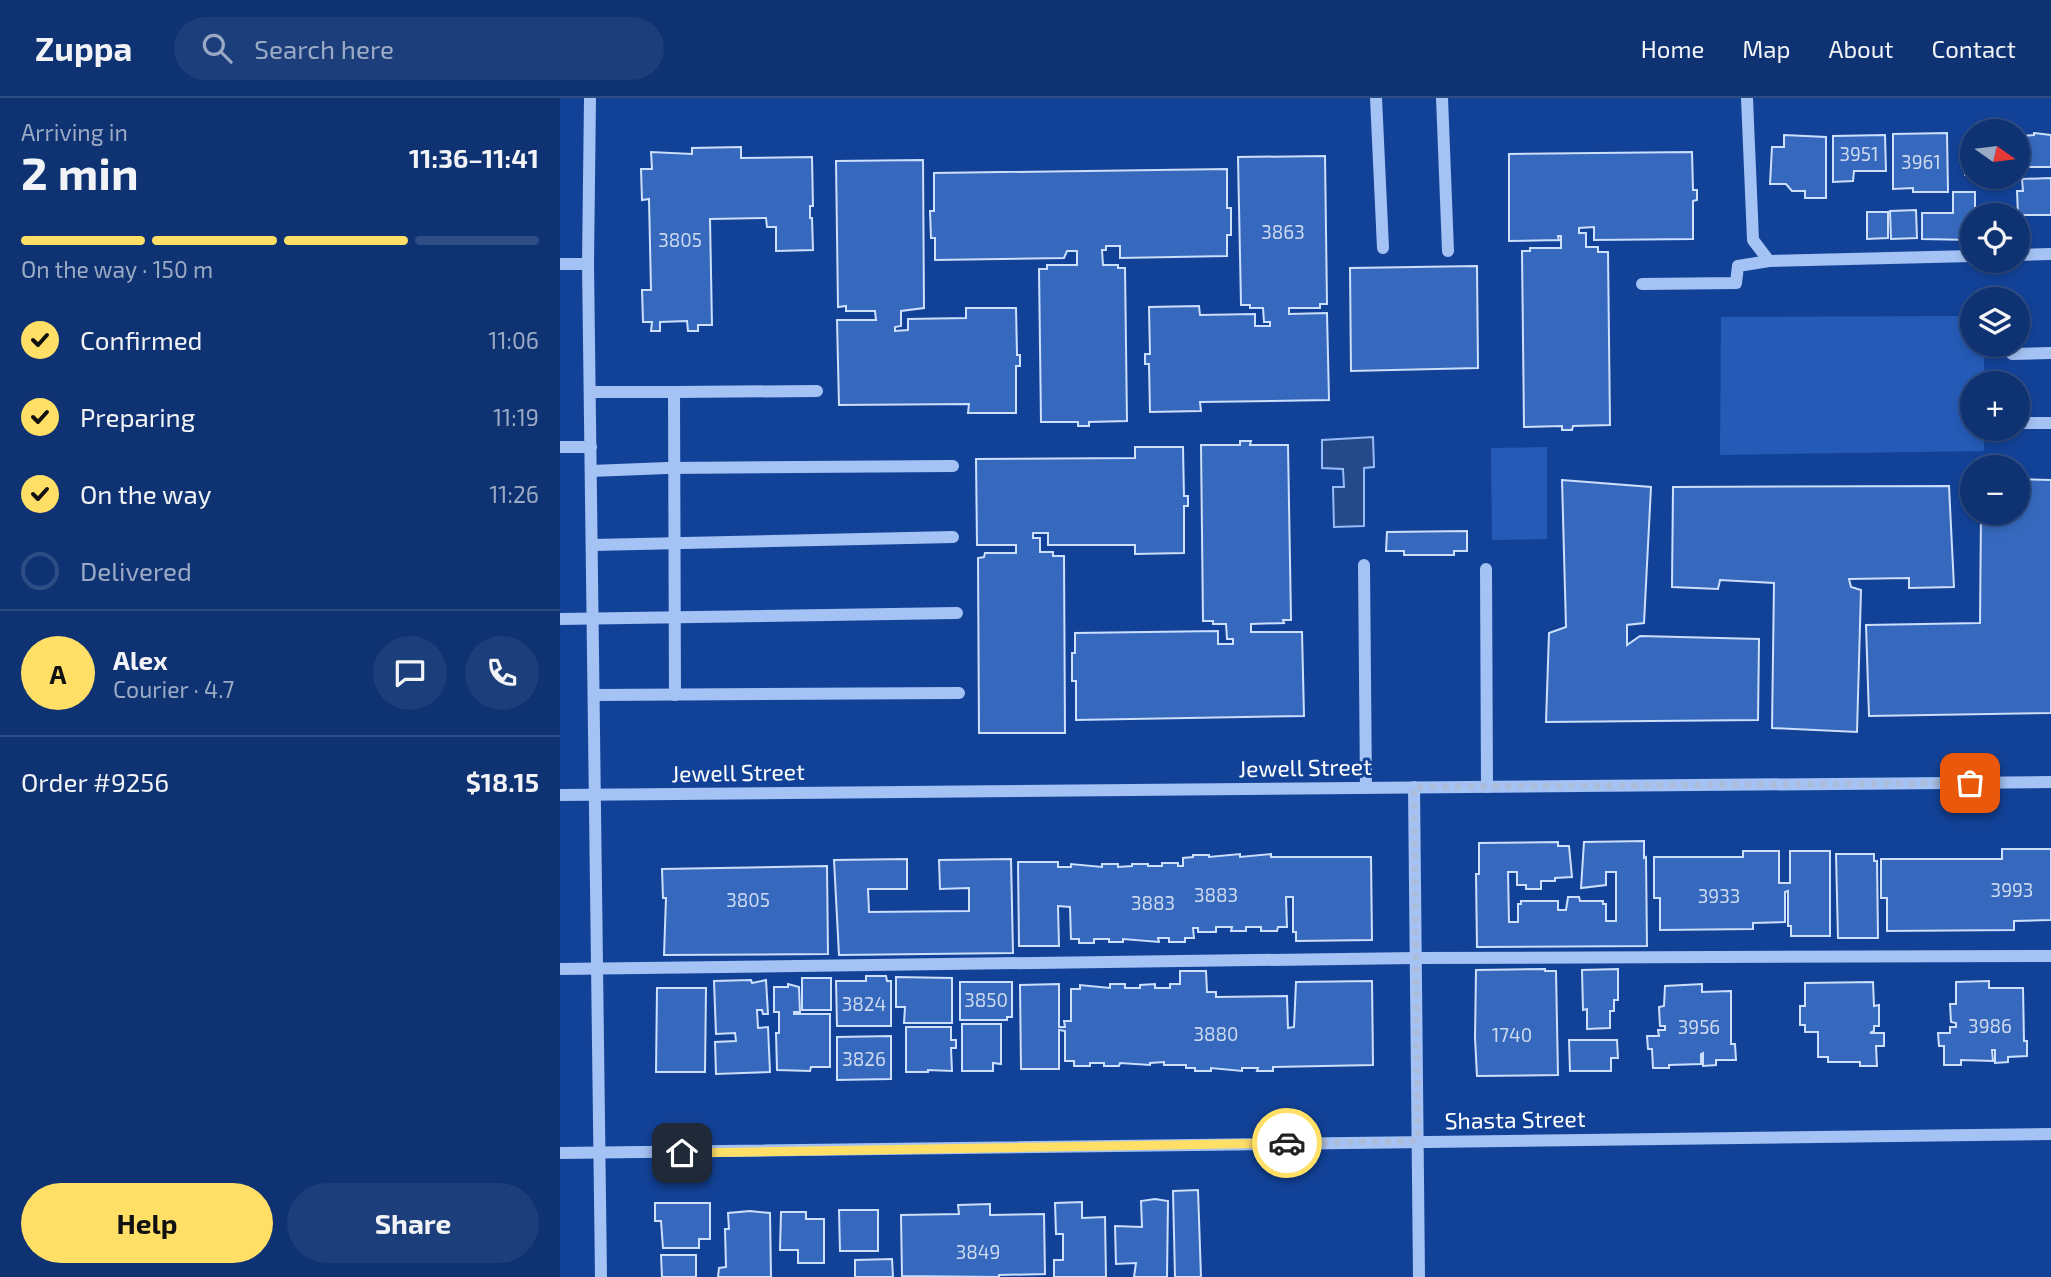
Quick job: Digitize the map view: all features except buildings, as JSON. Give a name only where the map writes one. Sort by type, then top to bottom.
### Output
[{"type":"street","points":[[590,98],[588,264],[601,1277]]},
{"type":"street","points":[[1376,98],[1383,248]]},
{"type":"street","points":[[1443,98],[1448,251]]},
{"type":"street","points":[[1747,98],[1753,240],[1769,261]]},
{"type":"street","points":[[2030,255],[2051,254]]},
{"type":"street","points":[[1642,284],[1736,283],[1738,266],[1769,261],[1960,256]]},
{"type":"street","points":[[560,264],[588,264]]},
{"type":"street","points":[[2030,354],[2051,353]]},
{"type":"street","points":[[590,392],[817,391]]},
{"type":"street","points":[[674,392],[675,695]]},
{"type":"street","points":[[2030,423],[2051,423]]},
{"type":"street","points":[[560,447],[591,447]]},
{"type":"street","points":[[591,471],[953,466]]},
{"type":"street","points":[[592,545],[953,537]]},
{"type":"street","points":[[1364,565],[1366,788]]},
{"type":"street","points":[[1486,569],[1487,787]]},
{"type":"street","points":[[560,619],[957,613]]},
{"type":"street","points":[[594,695],[959,693]]},
{"type":"street","name":"Jewell Street","points":[[560,795],[2051,782]]},
{"type":"street","points":[[1414,787],[1419,1277]]},
{"type":"street","points":[[560,969],[1416,958],[2051,956]]},
{"type":"street","name":"Shasta Street","points":[[560,1153],[2051,1134]]},
{"type":"shaded area","points":[[1960,316],[1960,357],[1984,357],[1984,371],[1960,371],[1960,441],[1984,441],[1984,451],[1720,455],[1721,317]]},
{"type":"shaded area","points":[[1373,437],[1374,467],[1364,468],[1364,526],[1334,527],[1333,487],[1344,487],[1343,469],[1322,468],[1322,440]]},
{"type":"shaded area","points":[[1547,447],[1547,539],[1492,540],[1491,448]]},
{"type":"way so far","points":[[1287,1143],[1418,1141],[1414,787],[1970,783]]},
{"type":"route","points":[[682,1153],[1287,1143]]}]
